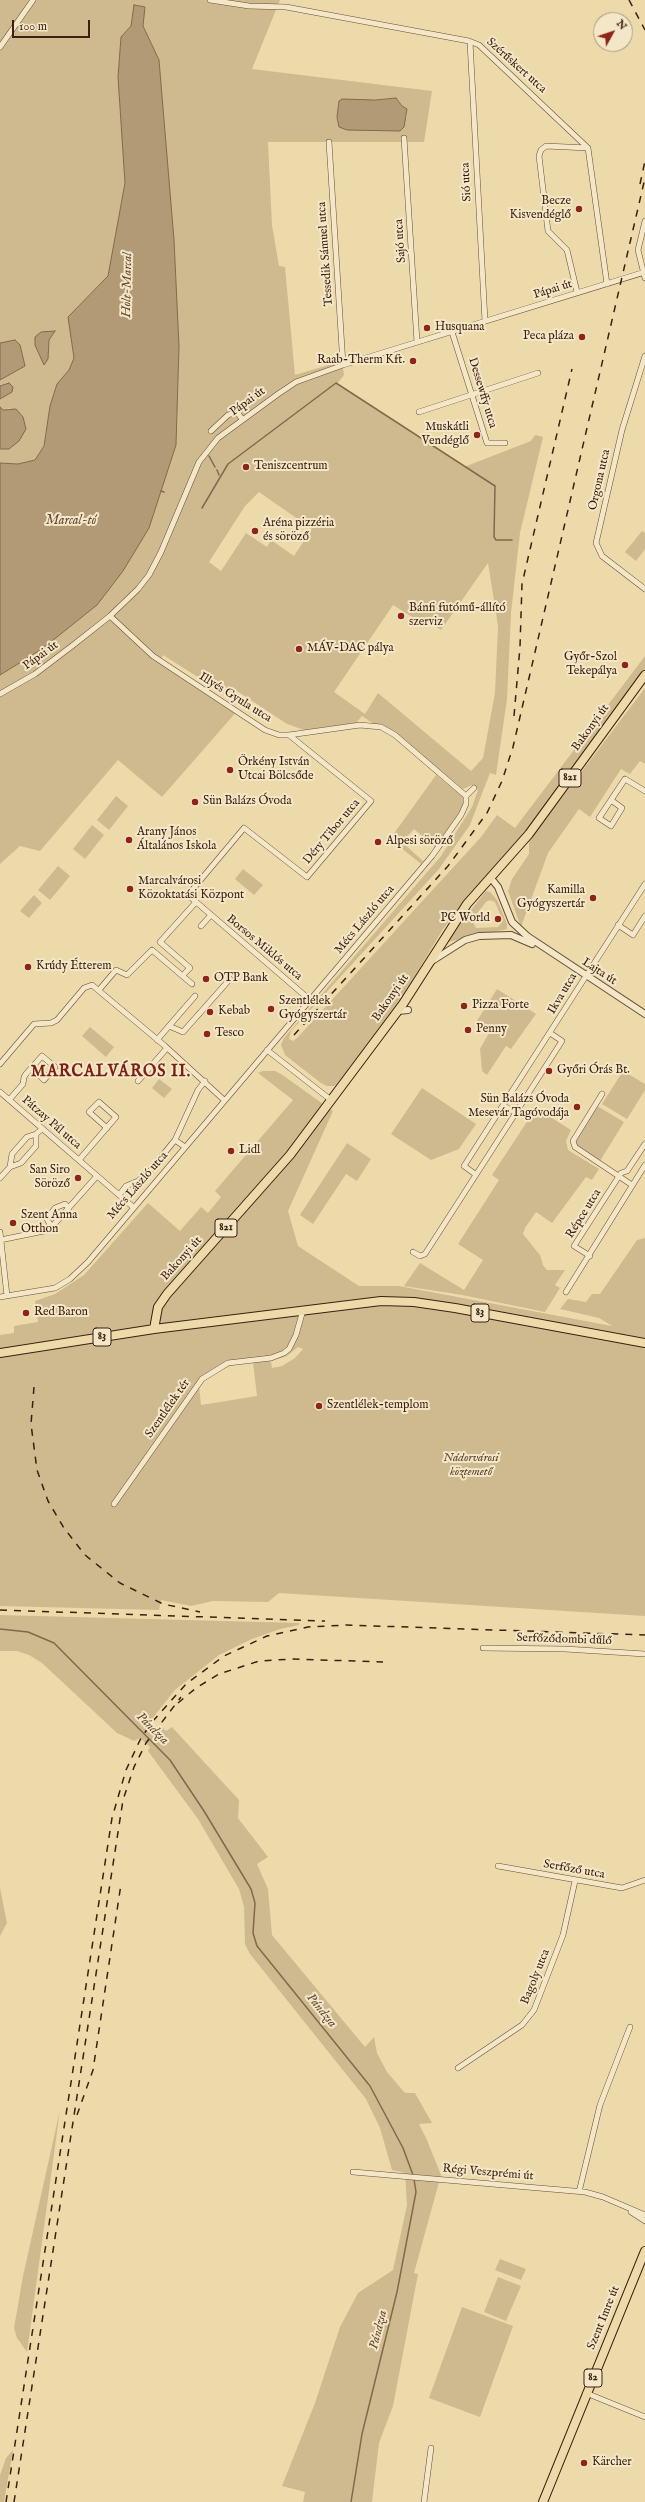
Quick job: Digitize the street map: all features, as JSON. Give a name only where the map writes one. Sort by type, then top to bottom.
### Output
[{"type":"main road","name":"Bakonyi út","points":[[154,1329],[158,1307],[167,1294],[269,1180],[331,1100],[400,1007],[431,962],[463,909],[529,834],[645,675]]},
{"type":"main road","name":"83","points":[[0,1353],[154,1329],[381,1301],[414,1302],[645,1343]]},
{"type":"main road","name":"Szent Imre út","points":[[543,2502],[586,2393],[645,2253]]},
{"type":"street","points":[[0,47],[3,38],[33,0]]},
{"type":"street","name":"Szérűskert utca","points":[[210,0],[286,8],[470,42],[488,52],[588,148]]},
{"type":"street","name":"Sió utca","points":[[470,42],[485,321]]},
{"type":"street","name":"Sajó utca","points":[[404,138],[417,342]]},
{"type":"street","name":"Tessedik Sámuel utca","points":[[329,142],[343,365]]},
{"type":"street","points":[[577,292],[567,250],[548,231],[539,156],[541,150],[546,146],[588,148],[607,284]]},
{"type":"street","points":[[644,274],[638,250],[645,221]]},
{"type":"street","name":"Pápai út","points":[[0,694],[34,674],[110,616],[138,589],[149,575],[199,462],[218,438],[242,419],[296,382],[343,365],[577,292],[644,274]]},
{"type":"street","name":"Dessewffy utca","points":[[452,332],[487,443],[505,443]]},
{"type":"street","name":"Orgona utca","points":[[645,356],[622,430],[596,543],[602,556],[645,589]]},
{"type":"street","points":[[419,412],[538,373]]},
{"type":"street","points":[[211,431],[228,415],[237,412],[242,419]]},
{"type":"street","name":"Illyés Gyula utca","points":[[110,616],[153,656],[265,730],[289,735],[360,725],[381,727],[395,735],[466,796]]},
{"type":"street","name":"Déry Tibor utca","points":[[188,894],[244,828],[307,877],[371,802],[289,735]]},
{"type":"street","points":[[611,800],[622,808],[611,826],[599,818],[611,800],[625,779],[645,792]]},
{"type":"street","points":[[466,796],[474,788]]},
{"type":"street","name":"Mécs László utca","points":[[0,1298],[49,1290],[65,1282],[88,1262],[440,846],[464,809],[466,804],[466,796]]},
{"type":"street","name":"Lajta út","points":[[490,877],[498,887],[512,922],[541,948]]},
{"type":"street","name":"Ikva utca","points":[[476,1174],[464,1166],[504,1106],[585,976],[645,884]]},
{"type":"street","name":"Borsos Miklós utca","points":[[188,894],[310,1000]]},
{"type":"street","points":[[185,973],[190,968],[160,942],[196,902]]},
{"type":"street","points":[[201,926],[211,915]]},
{"type":"street","points":[[618,926],[633,935],[645,916]]},
{"type":"street","name":"Lajta út","points":[[431,962],[454,946],[479,936],[511,935],[541,948],[645,1014]]},
{"type":"street","points":[[99,990],[116,970],[127,975],[152,950],[192,984]]},
{"type":"street","points":[[169,1026],[183,1032],[230,979]]},
{"type":"street","points":[[0,1064],[34,1024],[51,1023],[57,1020],[84,988],[92,985],[205,1081],[224,1100]]},
{"type":"street","points":[[157,1040],[196,996]]},
{"type":"street","name":"Ikva utca","points":[[413,1252],[420,1256],[425,1254],[562,1041],[550,1033]]},
{"type":"street","points":[[138,1081],[167,1048]]},
{"type":"street","points":[[267,1050],[331,1100]]},
{"type":"street","name":"Pátzay Pál utca","points":[[9,1100],[23,1084],[24,1077],[42,1056],[55,1067],[44,1080],[32,1068]]},
{"type":"street","name":"Mécs László utca","points":[[119,1195],[126,1186],[138,1181],[149,1172],[175,1140],[198,1090],[205,1081]]},
{"type":"street","name":"Pátzay Pál utca","points":[[0,1092],[133,1207]]},
{"type":"street","points":[[602,1094],[573,1141],[574,1147],[632,1185]]},
{"type":"street","name":"Pátzay Pál utca","points":[[79,1160],[107,1128],[116,1117],[99,1102],[89,1112],[107,1128]]},
{"type":"street","points":[[504,1106],[516,1113]]},
{"type":"street","points":[[10,1167],[12,1154],[27,1137],[36,1134],[42,1129]]},
{"type":"street","points":[[0,1178],[10,1167],[21,1163],[36,1146],[36,1134]]},
{"type":"street","points":[[175,1140],[185,1147]]},
{"type":"street","name":"Répce utca","points":[[590,1256],[574,1246],[619,1177],[627,1171],[645,1144]]},
{"type":"street","points":[[566,1292],[590,1256],[645,1164]]},
{"type":"street","points":[[0,1240],[41,1234],[52,1228],[97,1176]]},
{"type":"street","points":[[52,1228],[47,1220],[55,1208],[65,1204],[69,1208]]},
{"type":"street","points":[[0,1232],[7,1296]]},
{"type":"street","name":"Szentlélek tér","points":[[114,1504],[202,1379],[228,1363],[271,1358],[284,1353],[289,1349],[296,1335],[303,1310]]},
{"type":"street","name":"Serfőződombi dűlő","points":[[483,1648],[565,1649],[645,1654]]},
{"type":"street","name":"Serfőző utca","points":[[498,1866],[575,1881],[622,1888],[645,1880]]},
{"type":"street","name":"Bagoly utca","points":[[458,2068],[522,2026],[534,2010],[563,1936],[575,1881]]},
{"type":"street","points":[[579,2192],[600,2105],[630,2027]]},
{"type":"street","name":"Régi Veszprémi út","points":[[353,2172],[579,2192],[603,2197],[645,2215]]},
{"type":"street","name":"Régi Veszprémi út","points":[[619,2204],[645,2221]]},
{"type":"street","points":[[586,2393],[645,2417]]},
{"type":"street","points":[[424,2502],[431,2448]]},
{"type":"green space","points":[[0,0],[280,0],[252,69],[432,91],[424,142],[268,142],[272,225],[279,266],[285,267],[295,375],[342,361],[344,375],[337,384],[464,467],[531,441],[535,435],[543,437],[520,533],[511,613],[507,699],[496,775],[490,773],[470,825],[439,869],[291,1031],[289,1039],[293,1041],[297,1038],[481,837],[497,815],[515,828],[645,656],[645,674],[557,796],[470,895],[443,929],[392,1014],[335,1086],[327,1086],[321,1083],[285,1055],[281,1045],[284,1038],[441,856],[472,807],[478,790],[472,785],[463,789],[397,735],[381,729],[362,716],[356,723],[304,730],[287,724],[237,691],[231,698],[163,655],[161,659],[238,710],[162,797],[118,760],[40,851],[20,846],[0,864],[0,675],[42,649],[97,605],[149,528],[176,445],[179,346],[174,240],[159,60],[143,26],[145,7],[134,5],[131,26],[121,37],[118,77],[125,183],[108,276],[68,317],[74,358],[69,370],[57,384],[50,406],[44,445],[35,460],[18,464],[0,463],[0,449],[9,449],[10,408],[3,410],[0,407],[0,399],[3,398],[9,383],[0,386],[0,380],[25,366],[15,340],[0,343]],"holes":[[[396,98],[402,106],[407,109],[406,119],[339,126],[337,117],[339,102]],[[41,332],[53,334],[49,340],[48,358],[44,364],[41,355]],[[259,492],[312,529],[294,556],[271,540],[267,547],[246,533],[221,571],[209,562],[245,506]],[[488,563],[498,626],[495,693],[483,758],[471,771],[378,693],[365,714],[334,692],[393,605],[420,622],[423,618],[441,630]]]},
{"type":"green space","points":[[642,531],[645,533],[645,549],[636,561],[625,552]]},
{"type":"green space","points":[[645,688],[645,764],[640,761],[630,774],[621,769],[590,817],[579,809],[548,853],[521,927],[508,891],[512,879],[529,854],[529,841]]},
{"type":"green space","points":[[436,775],[464,798],[464,806],[435,847],[414,829],[402,842],[423,861],[421,864],[390,839]]},
{"type":"green space","points":[[116,796],[128,806],[109,830],[97,820]]},
{"type":"green space","points":[[92,825],[104,835],[85,859],[73,849]]},
{"type":"green space","points":[[58,866],[70,876],[50,900],[38,890]]},
{"type":"green space","points":[[243,869],[263,885],[254,895],[235,879]]},
{"type":"green space","points":[[486,891],[490,892],[497,900],[507,924],[507,929],[448,942],[449,938]],"holes":[[[490,900],[495,902],[503,921],[498,927],[476,928],[472,920],[486,902]]]},
{"type":"green space","points":[[34,895],[42,903],[29,918],[20,911]]},
{"type":"green space","points":[[497,989],[536,1014],[511,1049],[506,1046],[487,1075],[482,1071],[480,1049],[489,1033],[475,1024]]},
{"type":"green space","points":[[90,1027],[114,1047],[106,1057],[82,1036]]},
{"type":"green space","name":"Nádorvárosi köztemető","points":[[263,1071],[275,1071],[281,1074],[333,1111],[288,1211],[298,1246],[359,1286],[399,1286],[612,1326],[599,1318],[560,1309],[568,1299],[586,1302],[592,1294],[600,1294],[637,1240],[645,1238],[645,1616],[279,1593],[268,1602],[213,1601],[191,1606],[161,1600],[159,1610],[0,1606],[0,1335],[14,1333],[14,1326],[38,1322],[35,1301],[55,1294],[84,1275],[148,1203],[180,1231],[201,1207],[208,1213],[221,1197],[215,1191],[293,1100],[258,1073]],"holes":[[[298,1347],[303,1349],[295,1358],[282,1366],[272,1368],[271,1361],[287,1356]],[[253,1362],[257,1396],[201,1405],[199,1386],[208,1377],[234,1364]]]},
{"type":"green space","points":[[623,1071],[645,1084],[645,1090],[627,1119],[602,1104]]},
{"type":"green space","points":[[159,1079],[172,1089],[164,1098],[152,1088]]},
{"type":"green space","points":[[422,1088],[476,1124],[459,1149],[431,1160],[391,1134]]},
{"type":"green space","points":[[597,1106],[624,1122],[600,1161],[576,1146],[575,1141]]},
{"type":"green space","points":[[536,1108],[571,1130],[566,1141],[568,1150],[599,1169],[592,1180],[586,1177],[552,1223],[536,1212],[525,1228],[523,1234],[540,1255],[543,1265],[547,1270],[565,1270],[555,1285],[560,1288],[545,1312],[462,1295],[404,1286],[420,1263],[464,1290],[483,1260],[458,1244],[499,1180],[492,1175]]},
{"type":"green space","points":[[347,1143],[371,1159],[357,1181],[346,1174],[313,1224],[300,1215]]},
{"type":"green space","points":[[0,1615],[299,1623],[299,1625],[280,1629],[252,1639],[219,1655],[175,1690],[147,1725],[157,1733],[162,1727],[166,1731],[172,1727],[239,1800],[238,1818],[268,1857],[257,1864],[268,1889],[272,1935],[365,2047],[374,2037],[377,2053],[387,2072],[405,2093],[415,2093],[432,2123],[419,2124],[441,2175],[414,2273],[418,2274],[393,2406],[379,2443],[372,2502],[303,2502],[305,2492],[282,2486],[315,2403],[340,2327],[358,2293],[393,2270],[407,2205],[405,2173],[392,2170],[380,2128],[366,2099],[250,1954],[245,1944],[244,1907],[239,1889],[198,1819],[148,1751],[150,1747],[140,1738],[134,1741],[117,1733],[42,1663],[29,1655],[17,1651],[0,1651]]},
{"type":"green space","points":[[0,1888],[7,1923],[0,1936]]},
{"type":"green space","points":[[60,2110],[27,2352],[17,2338],[14,2328],[23,2276]]},
{"type":"green space","points":[[500,2259],[526,2269],[521,2280],[495,2270]]},
{"type":"green space","points":[[498,2277],[521,2286],[506,2321],[484,2312]]},
{"type":"green space","points":[[462,2307],[513,2326],[480,2417],[429,2398]]},
{"type":"green space","points":[[13,2450],[4,2502],[0,2502],[0,2475],[6,2458]]},
{"type":"water","name":"Marcal-tó","points":[[134,5],[145,7],[143,26],[159,60],[174,240],[179,346],[176,445],[149,528],[123,571],[97,605],[42,649],[0,675],[0,463],[18,464],[35,460],[44,446],[50,406],[57,384],[69,370],[74,358],[68,317],[108,276],[125,183],[118,77],[121,37],[131,26]]},
{"type":"water","points":[[396,98],[402,106],[407,109],[404,127],[400,131],[347,130],[339,127],[337,117],[339,101],[342,99],[375,100]]},
{"type":"water","points":[[55,331],[49,340],[48,359],[44,365],[35,345],[35,337],[41,332]]},
{"type":"water","points":[[15,340],[20,345],[25,366],[0,380],[0,343]]},
{"type":"water","points":[[9,383],[13,387],[12,392],[0,399],[0,386]]},
{"type":"water","points":[[0,407],[3,410],[16,409],[23,417],[26,429],[19,441],[9,449],[0,449]]},
{"type":"waterway","points":[[202,508],[228,464],[336,383],[495,486],[494,537],[496,540],[512,540]]},
{"type":"waterway","points":[[209,456],[215,467]]},
{"type":"waterway","points":[[217,470],[219,475]]},
{"type":"waterway","name":"Pándzsa","points":[[0,1629],[28,1632],[54,1643],[170,1760],[204,1811],[251,1889],[255,1903],[253,1933],[257,1946],[370,2086],[403,2148],[413,2175]]},
{"type":"waterway","name":"Pándzsa","points":[[351,2502],[362,2434],[397,2292],[416,2192],[414,2179]]},
{"type":"railway","points":[[629,0],[645,30]]},
{"type":"railway","points":[[640,184],[645,161]]},
{"type":"railway","points":[[294,1035],[448,866],[487,813],[502,781],[513,747],[645,178]]},
{"type":"railway","points":[[514,716],[520,647],[522,584],[572,369]]},
{"type":"railway","points":[[34,1387],[31,1424],[37,1470],[48,1501],[64,1528],[85,1555],[120,1583],[163,1604],[200,1612]]},
{"type":"railway","points":[[0,1610],[325,1621]]},
{"type":"railway","points":[[6,2502],[112,1818],[126,1770],[141,1738],[153,1721],[186,1684],[224,1656],[267,1636],[308,1627],[346,1625],[645,1635]]},
{"type":"railway","points":[[178,1703],[196,1688],[219,1674],[259,1661],[293,1659],[383,1662]]},
{"type":"railway","points":[[14,2502],[123,1800],[134,1767],[146,1743],[181,1697]]},
{"type":"railway","points":[[77,2115],[93,2070],[121,1884]]},
{"type":"place","name":"Becze Kisvendéglő","points":[[579,209]]},
{"type":"place","name":"Husquana","points":[[427,328]]},
{"type":"place","name":"Peca pláza","points":[[582,337]]},
{"type":"place","name":"Raab-Therm Kft.","points":[[413,361]]},
{"type":"place","name":"Muskátli Vendéglő","points":[[477,435]]},
{"type":"place","name":"Teniszcentrum","points":[[246,467]]},
{"type":"place","name":"Aréna pizzéria és söröző","points":[[255,531]]},
{"type":"place","name":"Bánfi futómű-állító szerviz","points":[[401,616]]},
{"type":"place","name":"MÁV-DAC pálya","points":[[299,649]]},
{"type":"place","name":"Győr-Szol Tekepálya","points":[[625,665]]},
{"type":"place","name":"Örkény István Utcai Bölcsőde","points":[[230,770]]},
{"type":"place","name":"Sün Balázs Óvoda","points":[[195,802]]},
{"type":"place","name":"Arany János Általános Iskola","points":[[129,840]]},
{"type":"place","name":"Alpesi söröző","points":[[378,842]]},
{"type":"place","name":"Marcalvárosi Közoktatási Központ","points":[[130,889]]},
{"type":"place","name":"Kamilla Gyógyszertár","points":[[593,898]]},
{"type":"place","name":"PC World","points":[[498,919]]},
{"type":"place","name":"Krúdy Étterem","points":[[28,967]]},
{"type":"place","name":"OTP Bank","points":[[206,979]]},
{"type":"place","name":"Pizza Forte","points":[[464,1006]]},
{"type":"place","name":"Szentlélek Gyógyszertár","points":[[271,1009]]},
{"type":"place","name":"Kebab","points":[[210,1012]]},
{"type":"place","name":"Penny","points":[[468,1030]]},
{"type":"place","name":"Tesco","points":[[207,1034]]},
{"type":"place","name":"Győri Órás Bt.","points":[[549,1071]]},
{"type":"place","name":"Sün Balázs Óvoda Mesevár Tagóvodája","points":[[577,1107]]},
{"type":"place","name":"Lidl","points":[[231,1151]]},
{"type":"place","name":"San Siro Söröző","points":[[78,1178]]},
{"type":"place","name":"Szent Anna Otthon","points":[[13,1223]]},
{"type":"place","name":"Red Baron","points":[[26,1313]]},
{"type":"place","name":"Szentlélek-templom","points":[[319,1406]]},
{"type":"place","name":"Kärcher","points":[[584,2463]]},
{"type":"district","name":"MARCALVÁROS II.","points":[[111,1073]]},
{"type":"water label","name":"Holt-Marcal","points":[[128,285]]}]
